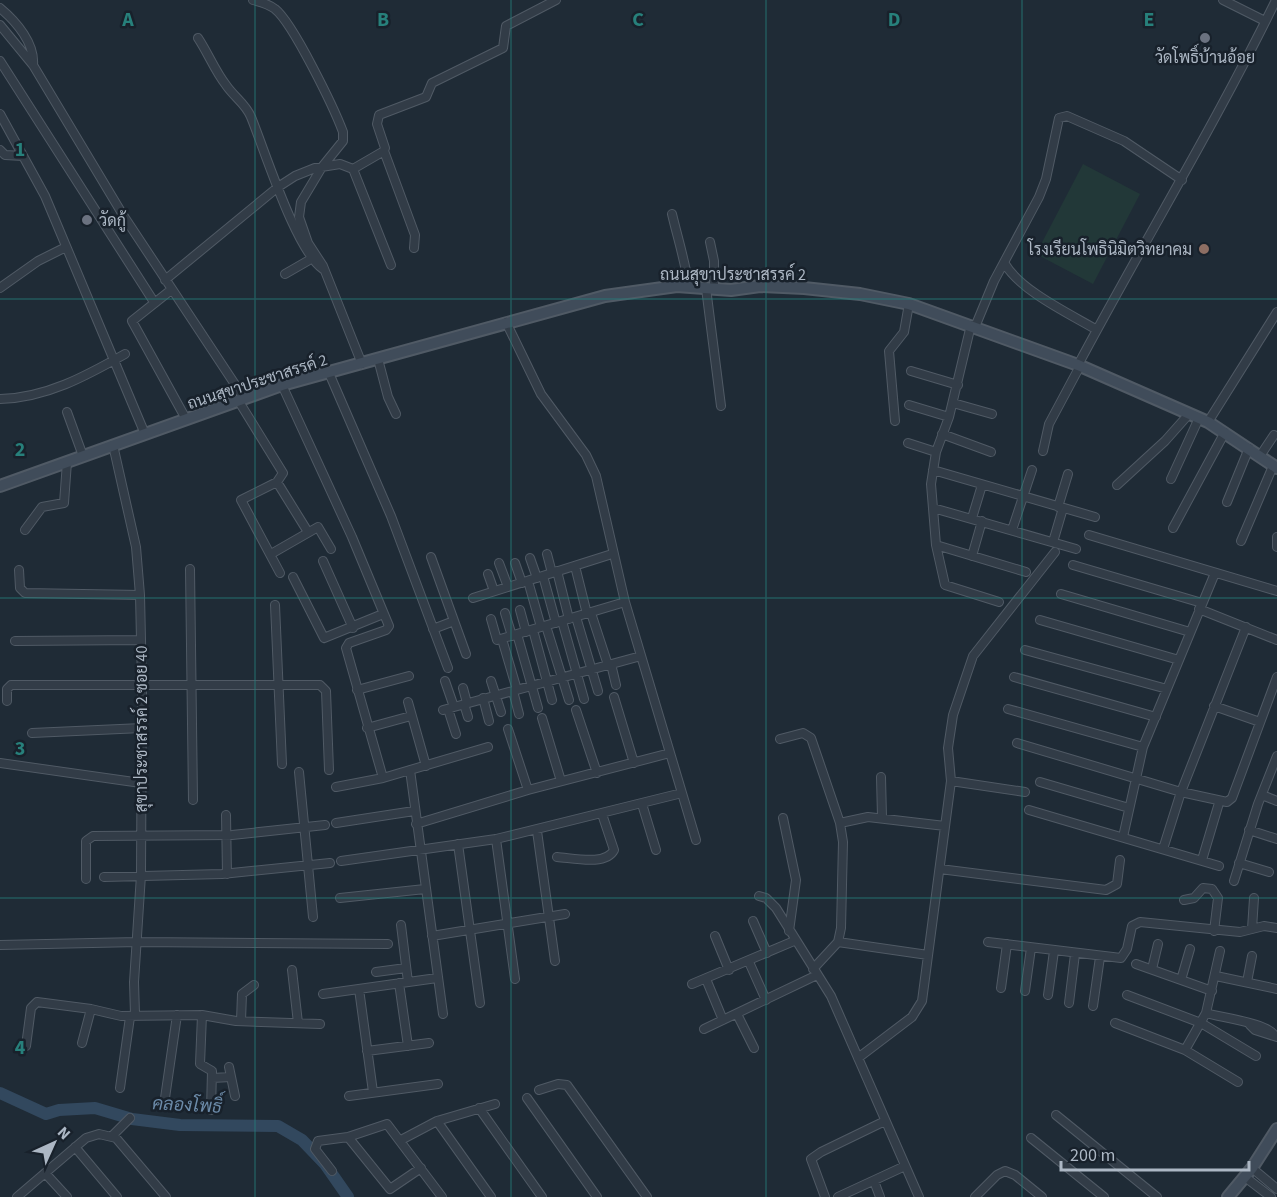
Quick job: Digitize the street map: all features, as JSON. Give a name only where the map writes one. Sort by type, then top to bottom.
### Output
[{"type":"street","points":[[253,0],[274,8],[280,14],[294,34],[339,120],[343,141],[322,167],[302,202],[298,217],[308,243],[324,270],[362,364]]},
{"type":"street","points":[[414,248],[415,235],[384,152],[385,148],[377,124],[379,115],[426,97],[432,83],[503,48],[506,26],[556,0]]},
{"type":"street","points":[[1223,0],[1265,21]]},
{"type":"street","points":[[1043,451],[1048,424],[1141,247],[1182,180],[1276,0]]},
{"type":"street","points":[[0,8],[26,38],[34,52],[33,65]]},
{"type":"street","points":[[0,25],[33,65],[241,399],[283,472],[277,482],[241,500],[280,573]]},
{"type":"street","points":[[198,38],[226,86],[251,117],[278,187],[311,259],[324,270]]},
{"type":"street","points":[[0,61],[154,302]]},
{"type":"street","points":[[0,114],[45,196],[145,434]]},
{"type":"street","points":[[999,602],[945,585],[936,545],[933,470],[936,452],[949,417],[973,326],[994,281],[1039,197],[1046,179],[1056,122],[1062,116],[1067,116],[1124,141],[1182,180]]},
{"type":"street","points":[[0,150],[5,155],[23,156]]},
{"type":"street","points":[[353,169],[384,152]]},
{"type":"street","points":[[165,280],[278,187],[303,172],[340,164],[353,169],[392,265]]},
{"type":"street","points":[[672,214],[689,287]]},
{"type":"street","points":[[711,242],[714,261],[710,288],[721,406]]},
{"type":"street","points":[[0,288],[38,261],[66,247]]},
{"type":"street","points":[[285,274],[311,259]]},
{"type":"street","points":[[1005,264],[1011,274],[1027,286],[1097,330]]},
{"type":"street","name":"ถนนสุขาประชาสรรค์ 2","points":[[0,486],[282,385],[604,296],[677,286],[804,288],[860,294],[909,304],[1079,365],[1199,418],[1225,432],[1275,467]]},
{"type":"street","points":[[171,290],[132,321],[186,419]]},
{"type":"street","points":[[895,421],[889,351],[904,332],[909,304]]},
{"type":"street","points":[[1171,479],[1199,418],[1277,312]]},
{"type":"street","points":[[506,322],[541,394],[586,455],[596,476],[604,501],[612,554],[625,602],[696,840]]},
{"type":"street","points":[[0,399],[43,392],[83,379],[125,354]]},
{"type":"street","points":[[378,360],[388,397],[396,414]]},
{"type":"street","points":[[911,371],[958,385]]},
{"type":"street","points":[[329,373],[391,516],[448,668]]},
{"type":"street","points":[[282,385],[352,537],[389,626],[386,630],[349,643],[346,648],[383,778]]},
{"type":"street","points":[[953,403],[992,414]]},
{"type":"street","points":[[909,405],[949,417]]},
{"type":"street","points":[[67,412],[83,456]]},
{"type":"street","points":[[1117,485],[1158,448],[1199,418]]},
{"type":"street","points":[[1173,528],[1225,432]]},
{"type":"street","points":[[942,434],[992,452]]},
{"type":"street","points":[[1260,456],[1274,435]]},
{"type":"street","points":[[908,443],[936,452]]},
{"type":"street","name":"สุขาประชาสรรค์ 2 ซอย 40","points":[[113,446],[136,547],[140,595],[142,685],[141,875],[138,942],[132,1015],[120,1088]]},
{"type":"street","points":[[1227,502],[1249,448]]},
{"type":"street","points":[[25,530],[42,507],[64,503],[67,462]]},
{"type":"street","points":[[1241,541],[1275,467]]},
{"type":"street","points":[[933,470],[1095,517]]},
{"type":"street","points":[[1012,530],[1032,470]]},
{"type":"street","points":[[1053,542],[1068,474]]},
{"type":"street","points":[[277,482],[308,532]]},
{"type":"street","points":[[972,518],[982,485]]},
{"type":"street","points":[[933,508],[1076,549]]},
{"type":"street","points":[[972,556],[982,521]]},
{"type":"street","points":[[271,554],[318,527],[331,549]]},
{"type":"street","points":[[1089,535],[1277,591]]},
{"type":"street","points":[[1277,537],[1277,547]]},
{"type":"street","points":[[936,545],[1026,572]]},
{"type":"street","points":[[858,1058],[918,1010],[928,955],[951,781],[948,748],[953,715],[973,656],[1055,552]]},
{"type":"street","points":[[547,554],[555,572],[584,699]]},
{"type":"street","points":[[473,598],[612,554]]},
{"type":"street","points":[[431,557],[466,654]]},
{"type":"street","points":[[530,558],[566,620],[591,670],[598,692]]},
{"type":"street","points":[[323,561],[353,628]]},
{"type":"street","points":[[499,563],[508,587]]},
{"type":"street","points":[[515,563],[525,582],[552,700]]},
{"type":"street","points":[[1073,565],[1201,606],[1277,640]]},
{"type":"street","points":[[575,566],[589,613],[616,685]]},
{"type":"street","points":[[190,569],[190,685],[194,800]]},
{"type":"street","points":[[19,570],[20,588],[25,593],[140,595]]},
{"type":"street","points":[[1123,837],[1143,747],[1215,573]]},
{"type":"street","points":[[488,574],[494,591]]},
{"type":"street","points":[[293,577],[324,638],[383,614]]},
{"type":"street","points":[[1061,594],[1190,632]]},
{"type":"street","points":[[491,619],[497,640],[625,602]]},
{"type":"street","points":[[275,605],[282,764]]},
{"type":"street","points":[[520,610],[536,629],[562,678],[569,700]]},
{"type":"street","points":[[505,613],[538,708]]},
{"type":"street","points":[[1040,620],[1179,660]]},
{"type":"street","points":[[433,629],[454,621]]},
{"type":"street","points":[[1163,849],[1181,792],[1246,627]]},
{"type":"street","points":[[502,639],[519,714]]},
{"type":"street","points":[[15,641],[141,640]]},
{"type":"street","points":[[1025,650],[1167,689]]},
{"type":"street","points":[[448,708],[641,656]]},
{"type":"street","points":[[357,690],[409,676]]},
{"type":"street","points":[[1017,743],[1181,792],[1227,802],[1232,798],[1277,676]]},
{"type":"street","points":[[1014,677],[1156,717]]},
{"type":"street","points":[[445,681],[448,708],[456,734]]},
{"type":"street","points":[[491,681],[501,712]]},
{"type":"street","points":[[7,701],[7,688],[11,685],[324,686],[329,770]]},
{"type":"street","points":[[463,688],[468,717]]},
{"type":"street","points":[[614,697],[634,763]]},
{"type":"street","points":[[483,698],[489,721]]},
{"type":"street","points":[[408,702],[426,766]]},
{"type":"street","points":[[1214,706],[1260,722]]},
{"type":"street","points":[[1008,709],[1143,747]]},
{"type":"street","points":[[576,710],[597,773]]},
{"type":"street","points":[[367,728],[411,716]]},
{"type":"street","points":[[543,718],[561,781]]},
{"type":"street","points":[[32,733],[142,728]]},
{"type":"street","points":[[508,729],[528,790]]},
{"type":"street","points":[[704,1029],[765,1000],[815,972],[838,942],[844,897],[843,842],[840,823],[811,738],[803,733],[780,739]]},
{"type":"street","points":[[336,787],[383,778],[488,747]]},
{"type":"street","points":[[416,824],[528,790],[670,753]]},
{"type":"street","points":[[1234,881],[1249,830],[1276,762]]},
{"type":"street","points":[[0,763],[141,783]]},
{"type":"street","points":[[410,770],[418,849],[443,1014]]},
{"type":"street","points":[[299,772],[307,827],[313,917]]},
{"type":"street","points":[[881,777],[882,818]]},
{"type":"street","points":[[951,781],[1025,792]]},
{"type":"street","points":[[1040,782],[1129,808]]},
{"type":"street","points":[[341,861],[537,831],[682,793]]},
{"type":"street","points":[[1262,795],[1277,801]]},
{"type":"street","points":[[1202,860],[1220,802]]},
{"type":"street","points":[[642,804],[656,850]]},
{"type":"street","points":[[1029,810],[1219,866]]},
{"type":"street","points":[[336,823],[414,811]]},
{"type":"street","points":[[557,857],[603,859],[610,856],[614,850],[602,814]]},
{"type":"street","points":[[226,815],[227,874]]},
{"type":"street","points":[[840,823],[868,817],[945,826]]},
{"type":"street","points":[[783,818],[796,880],[789,931]]},
{"type":"street","points":[[86,879],[87,837],[141,834],[226,834],[325,825]]},
{"type":"street","points":[[1249,830],[1277,839]]},
{"type":"street","points":[[537,831],[555,961]]},
{"type":"street","points":[[496,839],[514,979]]},
{"type":"street","points":[[458,844],[480,1003]]},
{"type":"street","points":[[939,869],[1106,890],[1115,888],[1117,884],[1120,860]]},
{"type":"street","points":[[104,877],[227,874],[330,863]]},
{"type":"street","points":[[1239,863],[1269,872]]},
{"type":"street","points":[[1184,900],[1194,898],[1203,888],[1212,889],[1218,898],[1214,931]]},
{"type":"street","points":[[340,898],[425,889]]},
{"type":"street","points":[[759,896],[770,901],[831,996],[919,1197]]},
{"type":"street","points":[[1252,929],[1254,898]]},
{"type":"street","points":[[432,936],[565,914]]},
{"type":"street","points":[[753,921],[767,953]]},
{"type":"street","points":[[988,942],[1120,958],[1125,955],[1131,930],[1140,922],[1214,931],[1240,932],[1264,926],[1277,928]]},
{"type":"street","points":[[401,924],[408,982]]},
{"type":"street","points":[[715,936],[729,970]]},
{"type":"street","points":[[692,984],[794,941]]},
{"type":"street","points":[[0,945],[138,942],[388,944]]},
{"type":"street","points":[[838,942],[928,955]]},
{"type":"street","points":[[1001,988],[1007,944]]},
{"type":"street","points":[[1152,969],[1158,944]]},
{"type":"street","points":[[1025,991],[1031,948]]},
{"type":"street","points":[[1181,980],[1190,948]]},
{"type":"street","points":[[1048,995],[1054,951]]},
{"type":"street","points":[[1185,1050],[1206,1013],[1221,951]]},
{"type":"street","points":[[1069,1003],[1075,954]]},
{"type":"street","points":[[1247,982],[1252,956]]},
{"type":"street","points":[[1093,1006],[1100,957]]},
{"type":"street","points":[[748,962],[765,1000]]},
{"type":"street","points":[[1136,964],[1212,991]]},
{"type":"street","points":[[376,972],[406,968]]},
{"type":"street","points":[[292,970],[298,1023]]},
{"type":"street","points":[[1216,976],[1277,989]]},
{"type":"street","points":[[323,994],[437,978]]},
{"type":"street","points":[[706,979],[723,1020]]},
{"type":"street","points":[[399,983],[408,1046]]},
{"type":"street","points":[[242,1021],[242,994],[254,985]]},
{"type":"street","points":[[359,989],[373,1092]]},
{"type":"street","points":[[1127,995],[1201,1023],[1256,1056]]},
{"type":"street","points":[[26,1046],[34,1003],[132,1015],[202,1015],[242,1021],[320,1024]]},
{"type":"street","points":[[82,1043],[91,1009]]},
{"type":"street","points":[[1206,1013],[1250,1025],[1255,1030],[1276,1036]]},
{"type":"street","points":[[737,1014],[754,1048]]},
{"type":"street","points":[[164,1105],[177,1015]]},
{"type":"street","points":[[202,1015],[200,1064],[212,1069],[211,1110]]},
{"type":"street","points":[[1115,1023],[1185,1050],[1238,1082]]},
{"type":"street","points":[[367,1051],[429,1043]]},
{"type":"street","points":[[229,1067],[235,1096]]},
{"type":"street","points":[[212,1078],[231,1077]]},
{"type":"street","points":[[349,1096],[438,1084]]},
{"type":"street","points":[[539,1090],[558,1084],[567,1085],[646,1197]]},
{"type":"street","points":[[527,1098],[597,1197]]},
{"type":"street","points":[[401,1140],[436,1121],[495,1104]]},
{"type":"street","points":[[479,1108],[542,1197]]},
{"type":"street","points":[[1056,1115],[1157,1197]]},
{"type":"street","points":[[111,1136],[130,1118]]},
{"type":"street","points":[[436,1121],[491,1197]]},
{"type":"street","points":[[825,1197],[811,1160],[885,1121]]},
{"type":"street","points":[[332,1171],[315,1149],[315,1145],[327,1138],[348,1137],[387,1124],[442,1197]]},
{"type":"street","points":[[1228,1197],[1277,1129]]},
{"type":"street","points":[[18,1197],[92,1135],[116,1138],[166,1197]]},
{"type":"street","points":[[348,1137],[390,1190],[421,1168]]},
{"type":"street","points":[[1031,1138],[1104,1197]]},
{"type":"street","points":[[75,1147],[117,1197]]},
{"type":"street","points":[[838,1197],[905,1166]]},
{"type":"street","points":[[975,1197],[997,1175],[1005,1171],[1015,1175],[1042,1197]]},
{"type":"street","points":[[1248,1172],[1277,1189]]},
{"type":"street","points":[[1248,1172],[1270,1197]]},
{"type":"street","points":[[45,1173],[67,1197]]},
{"type":"street","points":[[874,1181],[880,1197]]},
{"type":"green space","points":[[1083,164],[1140,194],[1093,284],[1036,254]]},
{"type":"waterway","name":"คลองโพธิ์","points":[[0,1093],[46,1114],[59,1110],[95,1108],[132,1119],[180,1125],[278,1126],[302,1140],[325,1164],[348,1197]]},
{"type":"place","name":"วัดโพธิ์บ้านอ้อย","points":[[1205,38]]},
{"type":"place","name":"วัดกู้","points":[[87,220]]},
{"type":"place","name":"โรงเรียนโพธินิมิตวิทยาคม","points":[[1204,249]]}]
